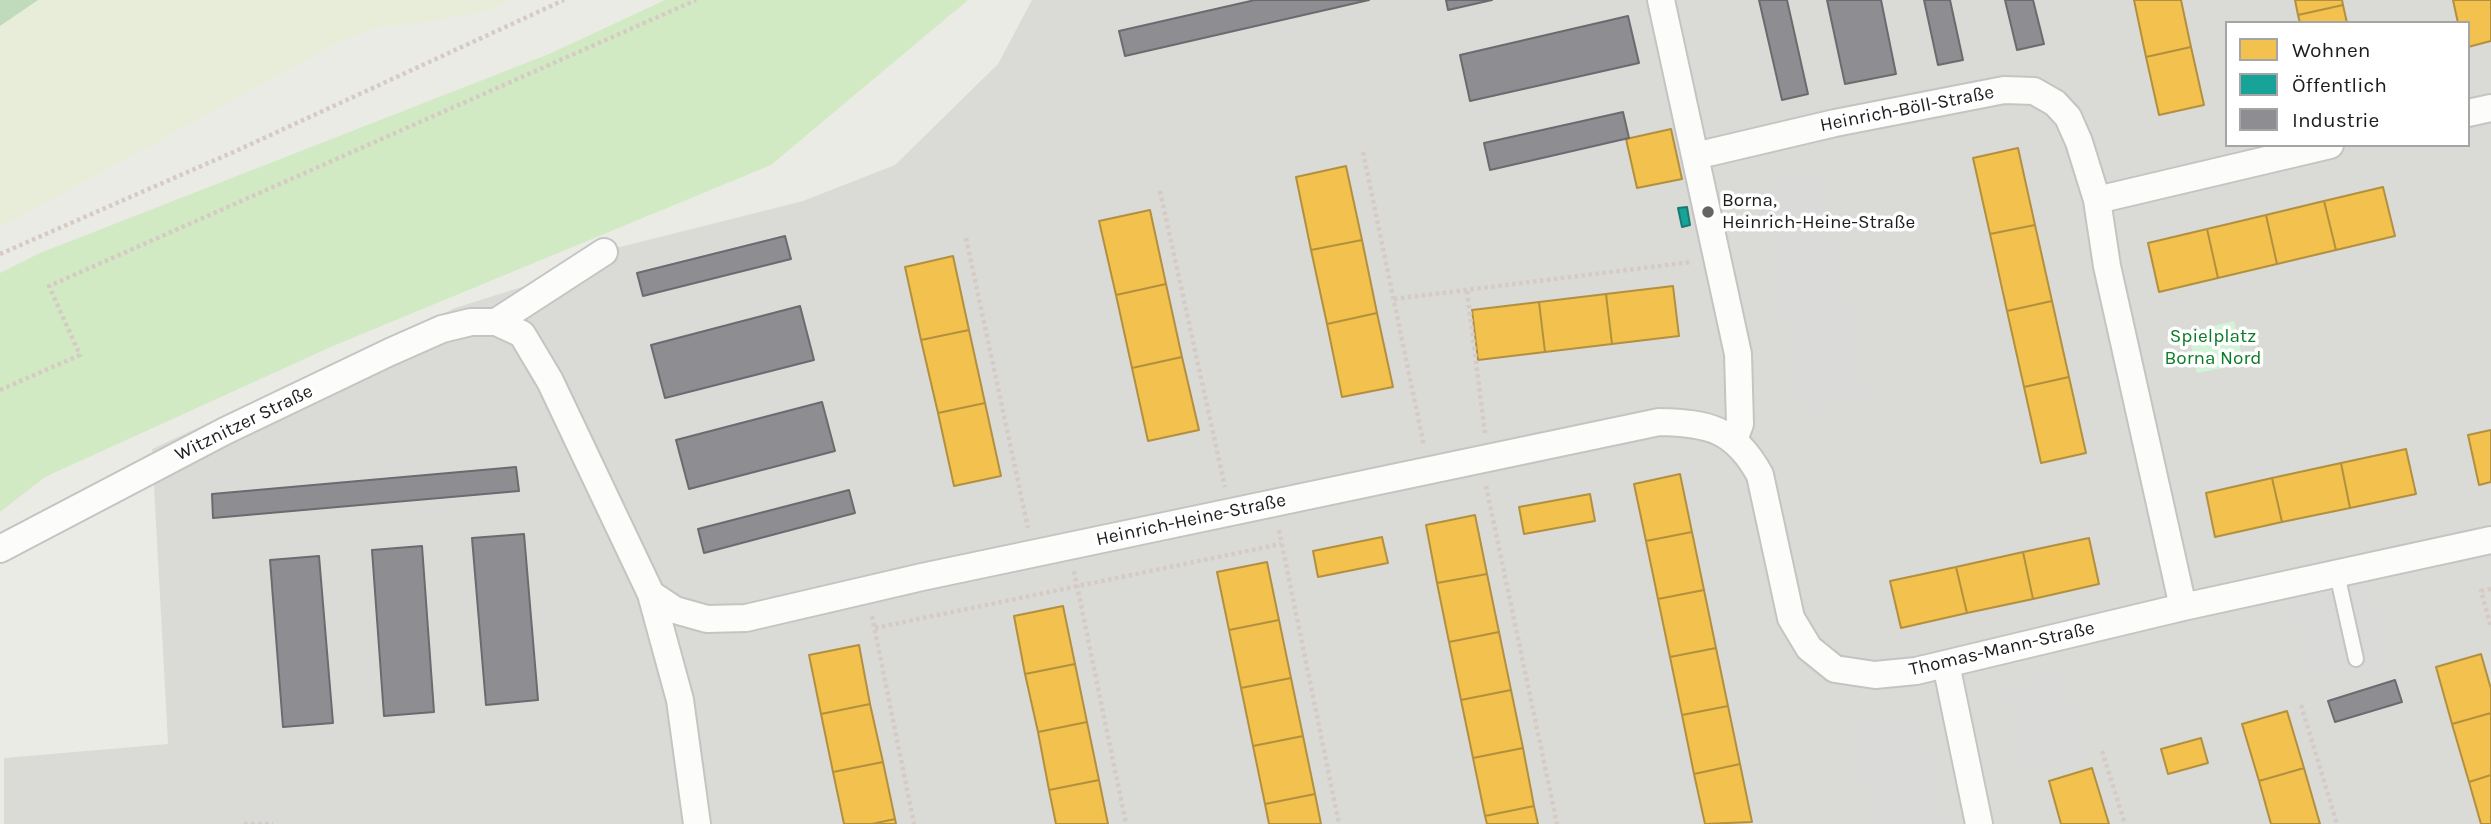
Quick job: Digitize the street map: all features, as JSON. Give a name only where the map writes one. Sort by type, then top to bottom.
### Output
[{"type":"street","points":[[1661,0],[1738,354],[1740,424],[1734,440]]},
{"type":"street","name":"Heinrich-Böll-Straße","points":[[1695,156],[2004,90],[2034,91],[2055,103],[2068,117],[2079,142],[2097,200],[2107,266],[2183,607]]},
{"type":"street","points":[[2470,113],[2491,108]]},
{"type":"street","points":[[2097,200],[2322,147]]},
{"type":"street","name":"Witznitzer Straße","points":[[0,549],[225,430],[390,352],[442,329],[471,322],[496,322],[604,252]]},
{"type":"street","points":[[496,322],[522,334],[550,381],[651,594],[680,700],[698,824]]},
{"type":"street","name":"Heinrich-Heine-Straße","points":[[651,594],[675,610],[707,619],[746,618],[1069,546],[1659,422],[1712,427],[1734,440]]},
{"type":"street","name":"Thomas-Mann-Straße","points":[[1734,440],[1750,456],[1760,475],[1791,618],[1809,648],[1835,669],[1875,675],[1916,671],[2183,607],[2491,540]]},
{"type":"street","points":[[1946,664],[1979,824]]},
{"type":"lane","points":[[2337,573],[2356,659]]},
{"type":"path","points":[[0,254],[238,150],[564,0]]},
{"type":"path","points":[[0,390],[80,355],[49,286],[696,0]]},
{"type":"path","points":[[1363,152],[1429,470]]},
{"type":"path","points":[[1160,191],[1231,512]]},
{"type":"path","points":[[966,238],[1034,554]]},
{"type":"path","points":[[1394,299],[1718,258]]},
{"type":"path","points":[[1467,291],[1484,459],[1557,824]]},
{"type":"path","points":[[1273,503],[1339,824]]},
{"type":"path","points":[[875,628],[1077,584],[1282,544]]},
{"type":"path","points":[[1069,546],[1126,824]]},
{"type":"path","points":[[2491,589],[2480,591],[2491,627]]},
{"type":"path","points":[[867,591],[914,824]]},
{"type":"path","points":[[2301,705],[2337,824]]},
{"type":"path","points":[[2102,751],[2125,824]]},
{"type":"path","points":[[244,824],[273,824]]},
{"type":"shaded area","points":[[1032,0],[2491,0],[2491,824],[4,824],[4,758],[168,744],[152,449],[455,308],[528,285],[612,249],[803,201],[895,165],[998,64]]},
{"type":"shaded area","points":[[1823,173],[1873,404],[1800,417],[1753,186]]},
{"type":"shaded area","points":[[2372,582],[2393,663],[2310,685],[2289,604]]},
{"type":"shaded area","points":[[2063,667],[2090,758],[2025,778],[1997,687]]},
{"type":"shaded area","points":[[1908,708],[1921,714],[1932,746],[1948,824],[1870,824],[1848,716]]},
{"type":"green space","points":[[0,0],[38,0],[0,26]]},
{"type":"green space","points":[[38,0],[511,0],[490,10],[429,22],[378,27],[337,43],[0,228],[0,26]]},
{"type":"green space","points":[[665,0],[968,0],[771,165],[333,346],[45,477],[0,512],[0,273],[40,253],[549,54]]},
{"type":"green space","name":"Spielplatz Borna Nord","points":[[2234,321],[2244,364],[2197,373],[2188,332]]},
{"type":"building: Wohnen","points":[[2134,0],[2181,0],[2191,47],[2146,57]]},
{"type":"building: Wohnen","points":[[2295,0],[2342,0],[2343,5],[2298,15]]},
{"type":"building: Wohnen","points":[[2453,0],[2491,0],[2491,41],[2470,46],[2470,21],[2458,21]]},
{"type":"building: Wohnen","points":[[2343,5],[2347,21],[2300,21],[2298,15]]},
{"type":"building: Wohnen","points":[[2191,47],[2204,105],[2159,115],[2146,57]]},
{"type":"building: Wohnen","points":[[1671,129],[1682,179],[1637,188],[1626,139]]},
{"type":"building: Wohnen","points":[[2018,148],[2035,225],[1990,234],[1973,158]]},
{"type":"building: Wohnen","points":[[1346,166],[1362,240],[1311,250],[1296,177]]},
{"type":"building: Wohnen","points":[[2383,187],[2395,236],[2336,250],[2324,201]]},
{"type":"building: Wohnen","points":[[2324,201],[2336,250],[2277,264],[2266,215]]},
{"type":"building: Wohnen","points":[[1150,210],[1166,284],[1116,295],[1099,221]]},
{"type":"building: Wohnen","points":[[2266,215],[2277,264],[2218,278],[2207,229]]},
{"type":"building: Wohnen","points":[[2035,225],[2052,301],[2007,311],[1990,234]]},
{"type":"building: Wohnen","points":[[2207,229],[2218,278],[2159,292],[2148,243]]},
{"type":"building: Wohnen","points":[[1362,240],[1377,313],[1327,324],[1311,250]]},
{"type":"building: Wohnen","points":[[953,256],[969,330],[921,340],[905,267]]},
{"type":"building: Wohnen","points":[[1166,284],[1182,357],[1132,368],[1116,295]]},
{"type":"building: Wohnen","points":[[1673,286],[1679,336],[1612,344],[1606,294]]},
{"type":"building: Wohnen","points":[[1606,294],[1612,344],[1545,352],[1539,302]]},
{"type":"building: Wohnen","points":[[2052,301],[2069,377],[2024,387],[2007,311]]},
{"type":"building: Wohnen","points":[[1539,302],[1545,352],[1478,360],[1472,310]]},
{"type":"building: Wohnen","points":[[1377,313],[1393,387],[1342,397],[1327,324]]},
{"type":"building: Wohnen","points":[[969,330],[985,403],[938,413],[921,340]]},
{"type":"building: Wohnen","points":[[1182,357],[1199,430],[1148,441],[1132,368]]},
{"type":"building: Wohnen","points":[[2069,377],[2086,453],[2041,463],[2024,387]]},
{"type":"building: Wohnen","points":[[985,403],[1001,476],[954,486],[938,413]]},
{"type":"building: Wohnen","points":[[2491,430],[2491,482],[2479,485],[2468,435]]},
{"type":"building: Wohnen","points":[[2406,449],[2416,494],[2350,508],[2341,463]]},
{"type":"building: Wohnen","points":[[2341,463],[2350,508],[2282,522],[2272,478]]},
{"type":"building: Wohnen","points":[[1680,474],[1692,532],[1646,541],[1634,484]]},
{"type":"building: Wohnen","points":[[2272,478],[2282,522],[2215,537],[2206,493]]},
{"type":"building: Wohnen","points":[[1590,494],[1595,521],[1524,534],[1519,507]]},
{"type":"building: Wohnen","points":[[1475,515],[1487,574],[1437,583],[1426,525]]},
{"type":"building: Wohnen","points":[[1692,532],[1704,590],[1658,599],[1646,541]]},
{"type":"building: Wohnen","points":[[1382,537],[1388,563],[1318,577],[1313,551]]},
{"type":"building: Wohnen","points":[[2089,538],[2099,584],[2033,599],[2023,552]]},
{"type":"building: Wohnen","points":[[2023,552],[2033,599],[1967,613],[1956,567]]},
{"type":"building: Wohnen","points":[[1267,562],[1279,620],[1229,630],[1217,572]]},
{"type":"building: Wohnen","points":[[1956,567],[1967,613],[1901,628],[1890,581]]},
{"type":"building: Wohnen","points":[[1487,574],[1499,632],[1449,642],[1437,583]]},
{"type":"building: Wohnen","points":[[1704,590],[1716,648],[1670,657],[1658,599]]},
{"type":"building: Wohnen","points":[[1063,606],[1075,664],[1025,674],[1014,616]]},
{"type":"building: Wohnen","points":[[1279,620],[1291,678],[1241,688],[1229,630]]},
{"type":"building: Wohnen","points":[[1499,632],[1511,690],[1461,700],[1449,642]]},
{"type":"building: Wohnen","points":[[859,645],[870,704],[821,714],[809,655]]},
{"type":"building: Wohnen","points":[[1716,648],[1728,706],[1682,715],[1670,657]]},
{"type":"building: Wohnen","points":[[2481,654],[2491,689],[2491,713],[2452,724],[2436,667]]},
{"type":"building: Wohnen","points":[[1075,664],[1087,722],[1038,732],[1025,674]]},
{"type":"building: Wohnen","points":[[1291,678],[1303,736],[1253,746],[1241,688]]},
{"type":"building: Wohnen","points":[[1511,690],[1523,748],[1473,758],[1461,700]]},
{"type":"building: Wohnen","points":[[870,704],[883,762],[833,772],[821,714]]},
{"type":"building: Wohnen","points":[[1728,706],[1740,764],[1694,774],[1682,715]]},
{"type":"building: Wohnen","points":[[2287,711],[2304,768],[2259,781],[2242,724]]},
{"type":"building: Wohnen","points":[[2491,713],[2491,775],[2469,782],[2452,724]]},
{"type":"building: Wohnen","points":[[1087,722],[1099,780],[1049,790],[1038,732]]},
{"type":"building: Wohnen","points":[[1303,736],[1315,794],[1265,804],[1253,746]]},
{"type":"building: Wohnen","points":[[2201,738],[2208,763],[2168,774],[2161,749]]},
{"type":"building: Wohnen","points":[[1523,748],[1534,806],[1485,816],[1473,758]]},
{"type":"building: Wohnen","points":[[883,762],[895,819],[872,824],[844,824],[833,772]]},
{"type":"building: Wohnen","points":[[1740,764],[1752,822],[1705,824],[1694,774]]},
{"type":"building: Wohnen","points":[[2092,768],[2109,824],[2061,824],[2049,781]]},
{"type":"building: Wohnen","points":[[2304,768],[2320,824],[2271,824],[2259,781]]},
{"type":"building: Wohnen","points":[[2491,775],[2491,824],[2481,824],[2469,782]]},
{"type":"building: Wohnen","points":[[1099,780],[1108,824],[1056,824],[1049,790]]},
{"type":"building: Wohnen","points":[[1315,794],[1321,824],[1269,824],[1265,804]]},
{"type":"building: Wohnen","points":[[1534,806],[1538,824],[1487,824],[1485,816]]},
{"type":"building: Wohnen","points":[[895,819],[896,824],[872,824]]},
{"type":"building: Öffentlich","points":[[1687,207],[1690,225],[1682,227],[1678,208]]},
{"type":"building: Industrie","points":[[1255,0],[1369,0],[1125,56],[1119,31]]},
{"type":"building: Industrie","points":[[1446,0],[1492,0],[1448,10]]},
{"type":"building: Industrie","points":[[1759,0],[1787,0],[1808,94],[1782,100]]},
{"type":"building: Industrie","points":[[1827,0],[1881,0],[1896,74],[1845,84]]},
{"type":"building: Industrie","points":[[1924,0],[1950,0],[1963,60],[1938,65]]},
{"type":"building: Industrie","points":[[2005,0],[2033,0],[2044,44],[2017,50]]},
{"type":"building: Industrie","points":[[1628,16],[1639,63],[1470,101],[1460,55]]},
{"type":"building: Industrie","points":[[1623,112],[1629,138],[1490,170],[1484,143]]},
{"type":"building: Industrie","points":[[785,236],[791,259],[643,296],[637,273]]},
{"type":"building: Industrie","points":[[800,306],[814,360],[665,398],[651,345]]},
{"type":"building: Industrie","points":[[822,402],[835,451],[689,489],[676,440]]},
{"type":"building: Industrie","points":[[516,467],[519,491],[213,518],[212,494]]},
{"type":"building: Industrie","points":[[849,490],[855,513],[704,553],[698,529]]},
{"type":"building: Industrie","points":[[524,534],[538,700],[486,705],[472,538]]},
{"type":"building: Industrie","points":[[422,546],[434,712],[384,716],[372,550]]},
{"type":"building: Industrie","points":[[319,556],[333,723],[283,727],[270,560]]},
{"type":"building: Industrie","points":[[2395,680],[2402,702],[2335,722],[2328,701]]},
{"type":"place","name":"Borna, Heinrich-Heine-Straße","points":[[1708,212]]}]
